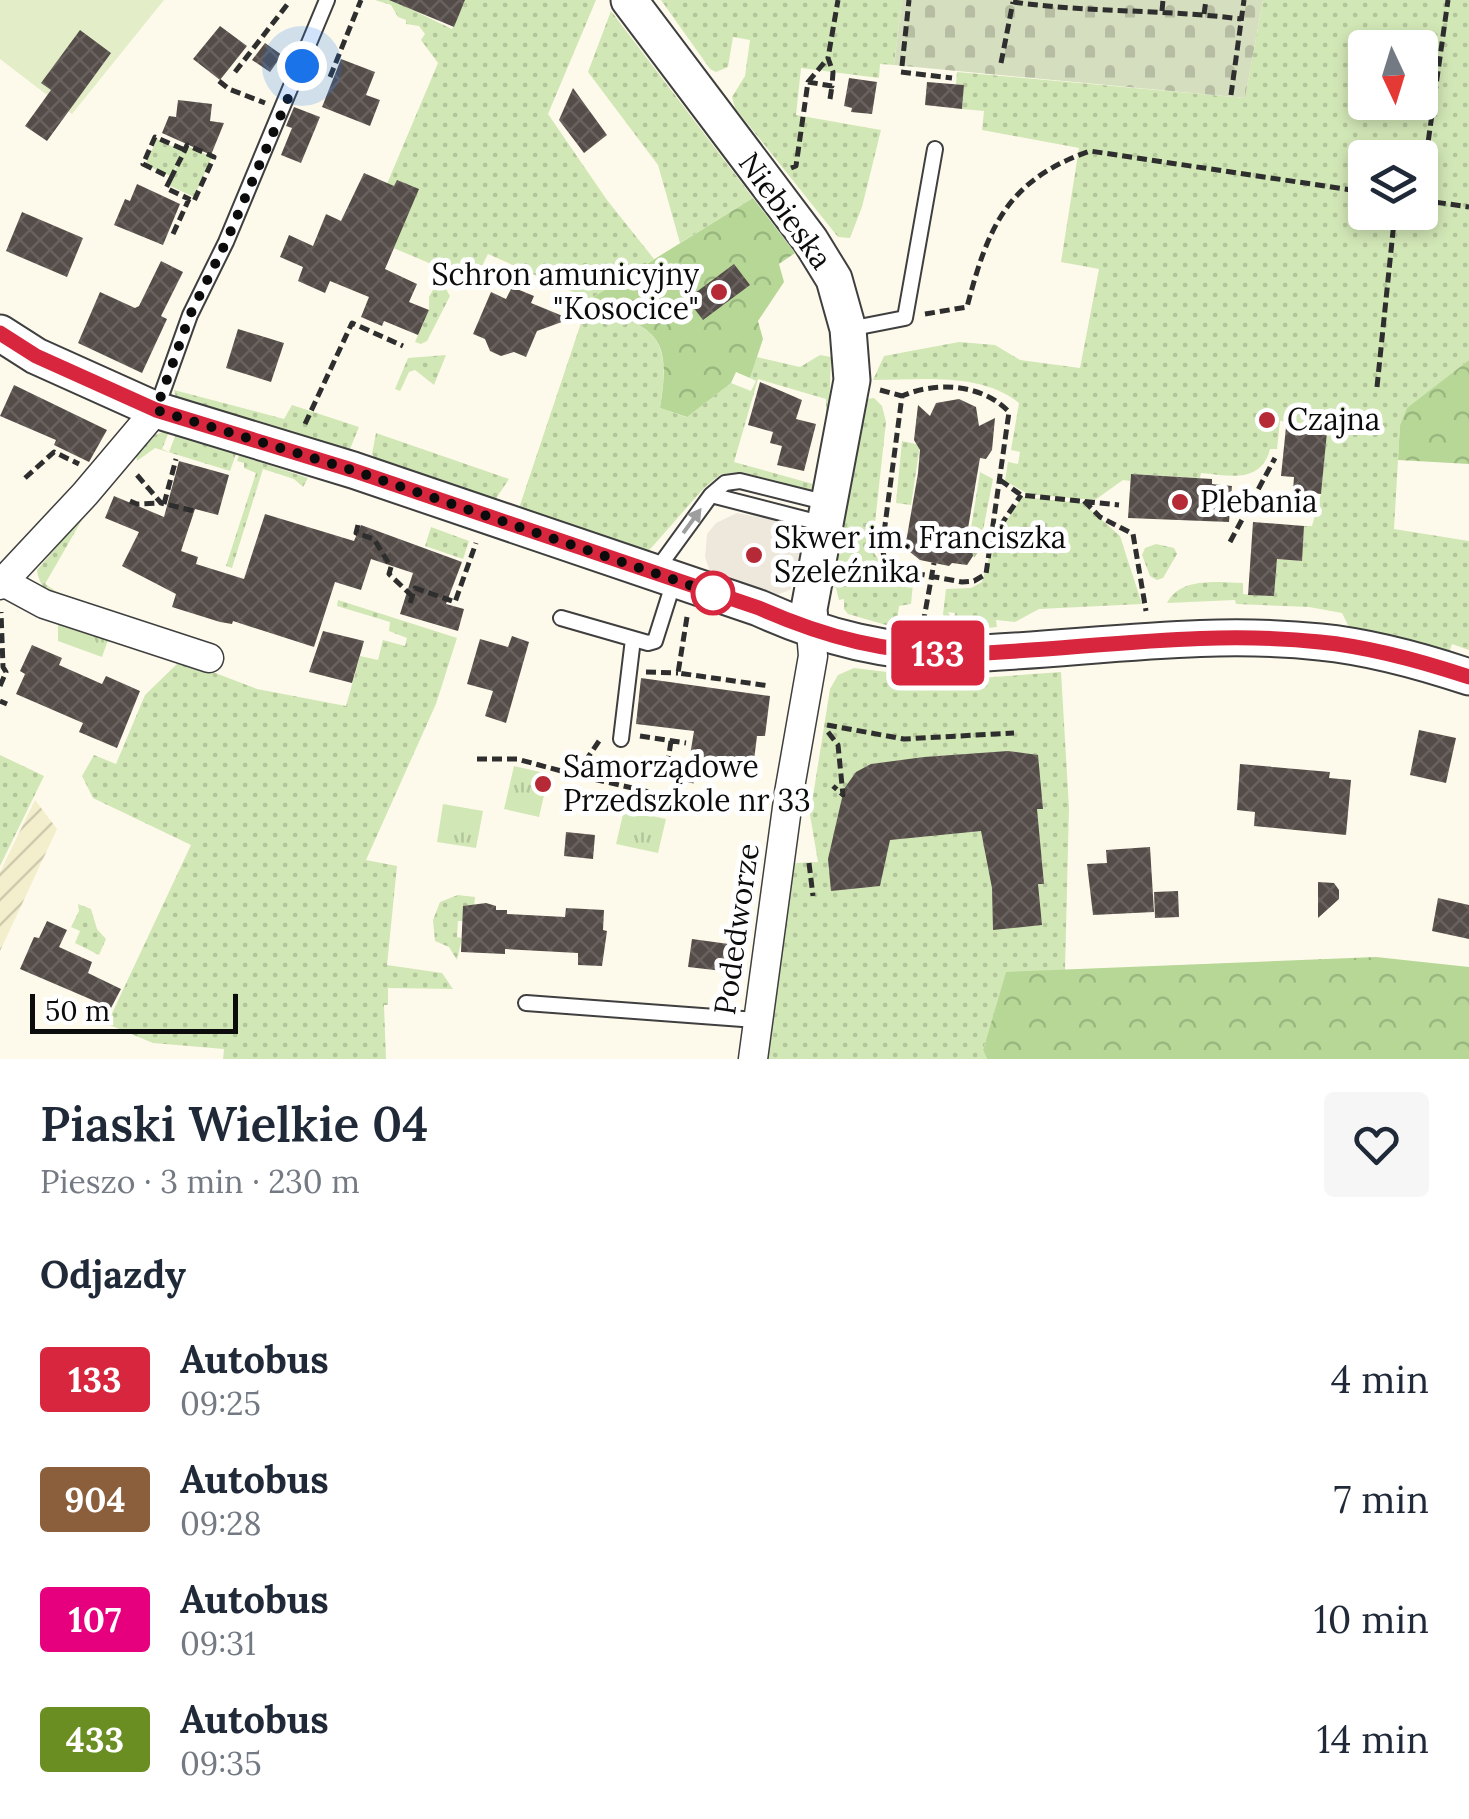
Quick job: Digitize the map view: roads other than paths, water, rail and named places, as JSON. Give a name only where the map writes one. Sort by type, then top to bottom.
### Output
[{"type":"street","name":"Niebieska","points":[[628,0],[810,240],[834,279],[848,330],[852,380],[810,608],[811,631]]},
{"type":"street","points":[[0,333],[36,356],[156,410],[352,470],[673,586],[759,608],[811,631],[868,645],[925,653],[1008,652],[1202,638],[1322,642],[1399,656],[1469,677]]},
{"type":"street","points":[[156,410],[85,494],[1,582],[44,604],[209,658]]},
{"type":"street","name":"Podedworze","points":[[753,1059],[789,793],[813,656],[811,631]]},
{"type":"lane","points":[[156,410],[190,315],[226,242],[328,0]]},
{"type":"lane","points":[[848,330],[904,318],[935,149]]},
{"type":"lane","points":[[560,618],[648,642],[658,636],[661,613],[711,495],[826,513]]},
{"type":"lane","points":[[621,736],[633,638]]},
{"type":"lane","points":[[526,1003],[756,1020]]},
{"type":"place","name":"Schron amunicyjny \"Kosocice\"","points":[[719,292]]},
{"type":"place","name":"Czajna","points":[[1267,420]]},
{"type":"place","name":"Plebania","points":[[1180,502]]},
{"type":"place","name":"Skwer im. Franciszka Szeleźnika","points":[[754,555]]},
{"type":"place","name":"Samorządowe Przedszkole nr 33","points":[[543,784]]}]
